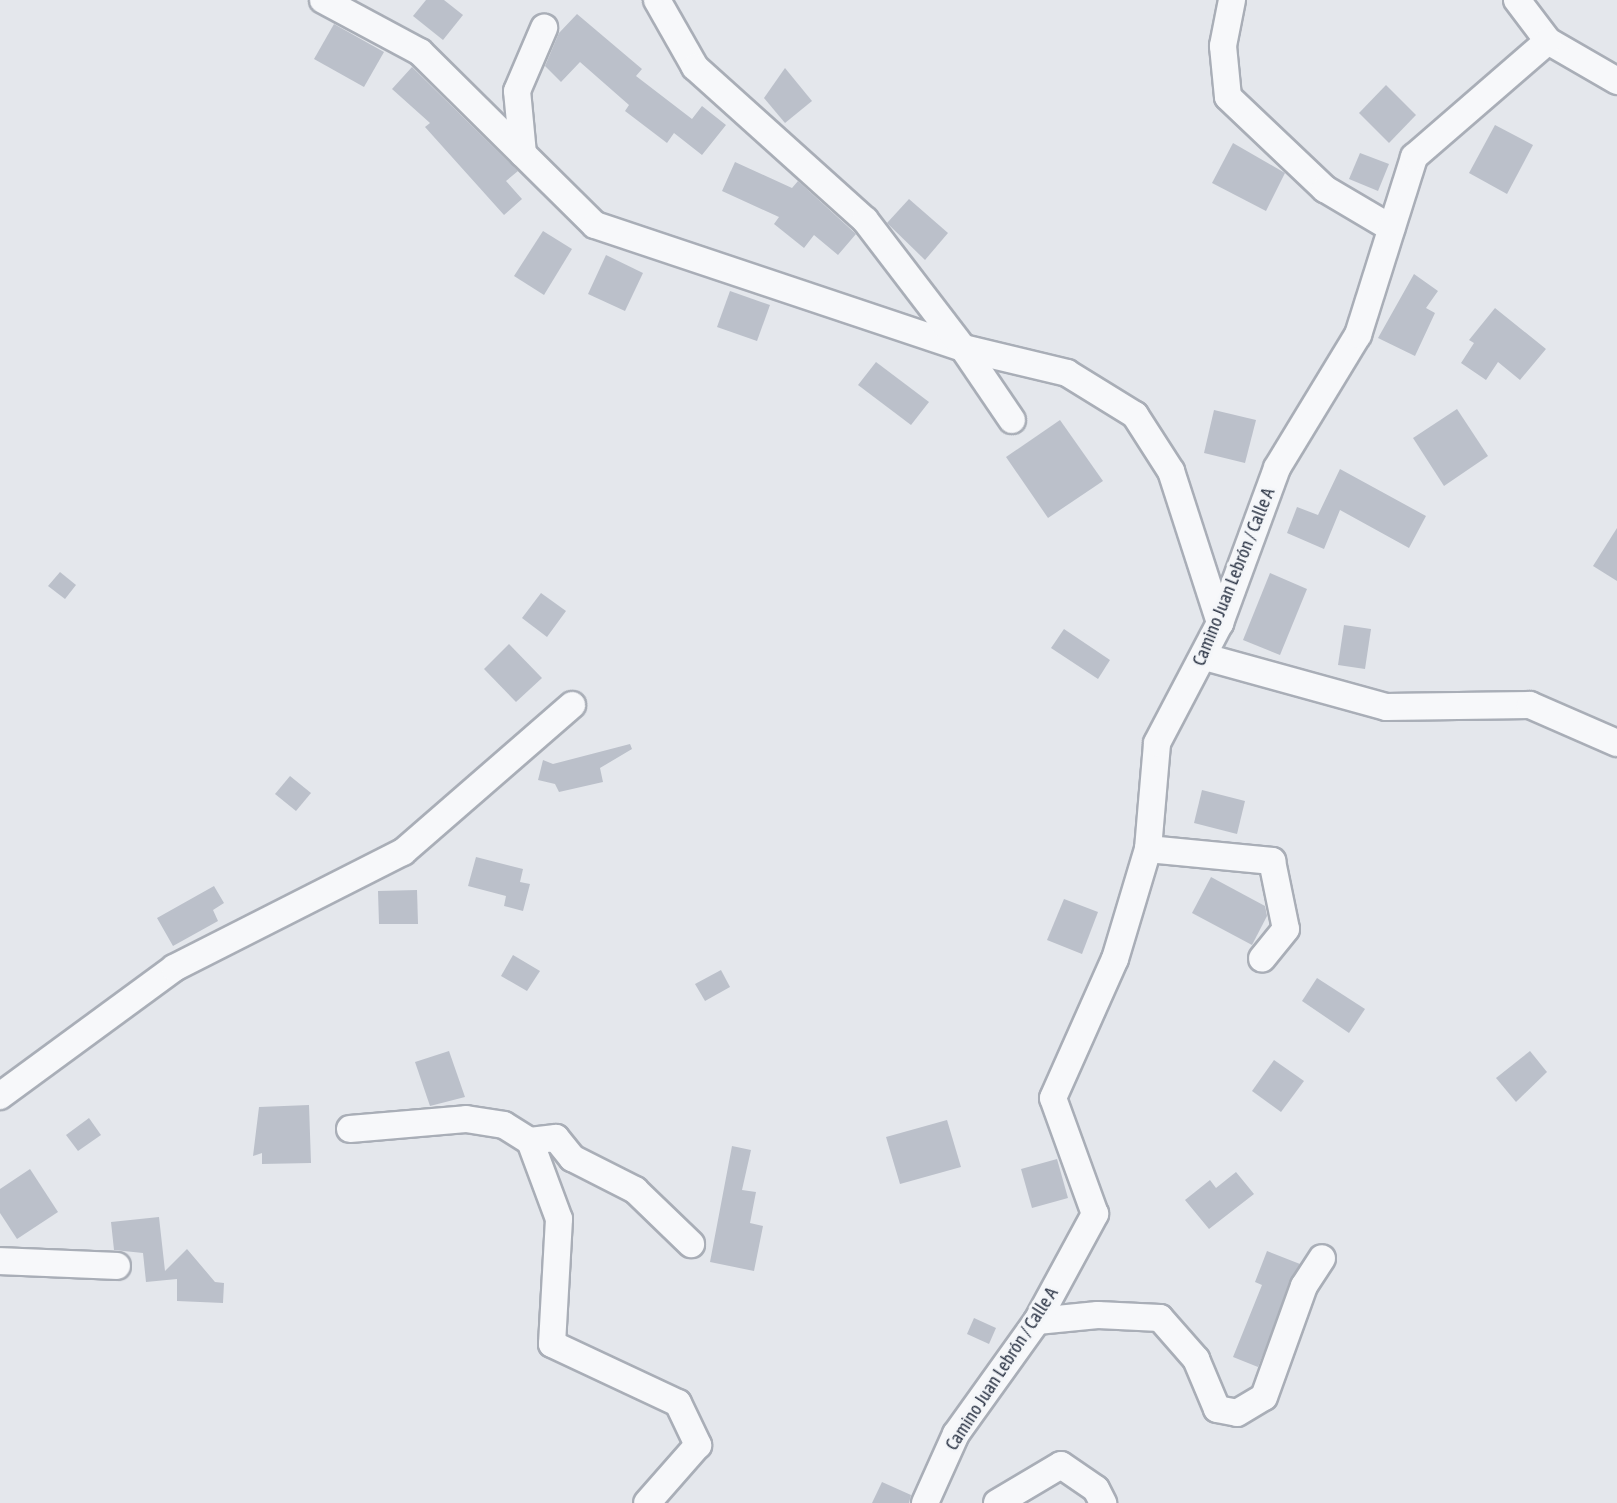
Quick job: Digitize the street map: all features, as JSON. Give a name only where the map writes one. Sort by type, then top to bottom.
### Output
[{"type":"street","points":[[323,0],[420,52],[594,225],[963,348],[1067,373],[1135,415],[1171,471],[1220,623]]},
{"type":"street","points":[[657,0],[695,67],[864,220],[963,348],[1012,420]]},
{"type":"street","points":[[1231,0],[1223,46],[1228,97],[1325,189],[1391,228]]},
{"type":"street","points":[[1517,0],[1548,41],[1617,82]]},
{"type":"street","points":[[523,154],[517,91],[544,28]]},
{"type":"street","name":"Camino Juan Lebrón / Calle A","points":[[925,1503],[956,1434],[1037,1321],[1095,1214],[1053,1098],[1115,959],[1148,849],[1157,743],[1205,657],[1220,623],[1277,468],[1358,335],[1414,157],[1548,41]]},
{"type":"street","points":[[1205,657],[1386,707],[1530,705],[1617,743]]},
{"type":"street","points":[[0,1096],[174,968],[403,852],[572,705]]},
{"type":"street","points":[[1148,849],[1272,861],[1286,929],[1262,959]]},
{"type":"street","points":[[350,1129],[466,1119],[504,1125],[530,1141],[559,1219],[551,1344],[678,1403],[698,1445],[647,1503]]},
{"type":"street","points":[[530,1141],[556,1138],[572,1158],[635,1190],[663,1224],[691,1244]]},
{"type":"street","points":[[1037,1321],[1098,1315],[1160,1318],[1196,1359],[1217,1409],[1237,1413],[1264,1397],[1304,1286],[1322,1258]]},
{"type":"street","points":[[0,1261],[102,1260]]},
{"type":"street","points":[[997,1503],[1061,1465],[1096,1489],[1103,1503]]},
{"type":"building","points":[[426,0],[444,0],[463,15],[443,40],[413,16]]},
{"type":"building","points":[[577,14],[642,69],[636,76],[692,119],[702,106],[726,125],[702,155],[674,133],[667,143],[625,111],[629,105],[580,62],[561,82],[545,66],[559,33]]},
{"type":"building","points":[[334,24],[384,52],[364,87],[314,59]]},
{"type":"building","points":[[412,67],[518,171],[506,181],[522,199],[504,215],[425,127],[430,123],[392,89]]},
{"type":"building","points":[[785,68],[812,101],[785,123],[764,98]]},
{"type":"building","points":[[1386,85],[1416,115],[1389,143],[1359,113]]},
{"type":"building","points":[[1495,125],[1533,145],[1507,194],[1469,173]]},
{"type":"building","points":[[1233,143],[1285,173],[1266,211],[1212,183]]},
{"type":"building","points":[[1360,153],[1389,164],[1378,191],[1349,179]]},
{"type":"building","points":[[735,162],[792,188],[798,181],[856,234],[838,255],[814,235],[804,248],[774,224],[779,217],[722,191]]},
{"type":"building","points":[[909,199],[948,233],[925,260],[887,223]]},
{"type":"building","points":[[543,231],[572,249],[544,295],[514,276]]},
{"type":"building","points":[[606,255],[643,273],[625,311],[588,294]]},
{"type":"building","points":[[1414,274],[1438,291],[1426,308],[1435,313],[1415,356],[1378,338]]},
{"type":"building","points":[[730,291],[770,305],[757,341],[717,327]]},
{"type":"building","points":[[1495,308],[1546,349],[1520,380],[1498,362],[1486,380],[1461,363],[1474,343],[1469,340]]},
{"type":"building","points":[[876,362],[929,402],[911,425],[858,385]]},
{"type":"building","points":[[1457,409],[1488,456],[1444,486],[1413,438]]},
{"type":"building","points":[[1214,410],[1256,420],[1245,463],[1204,453]]},
{"type":"building","points":[[1060,420],[1103,481],[1048,518],[1006,457]]},
{"type":"building","points":[[1340,469],[1426,516],[1409,548],[1340,510],[1324,549],[1287,533],[1297,507],[1318,515]]},
{"type":"building","points":[[1617,528],[1617,581],[1593,566]]},
{"type":"building","points":[[60,572],[76,585],[65,599],[48,586]]},
{"type":"building","points":[[1270,573],[1307,589],[1280,655],[1243,640]]},
{"type":"building","points":[[541,593],[566,611],[547,637],[522,618]]},
{"type":"building","points":[[1344,625],[1371,629],[1365,669],[1338,665]]},
{"type":"building","points":[[1064,629],[1110,660],[1098,679],[1051,648]]},
{"type":"building","points":[[509,644],[542,678],[516,702],[484,669]]},
{"type":"building","points":[[630,744],[632,749],[600,768],[603,782],[559,792],[555,784],[538,780],[543,760],[553,764]]},
{"type":"building","points":[[290,776],[311,793],[296,811],[275,794]]},
{"type":"building","points":[[1202,790],[1245,801],[1237,834],[1194,823]]},
{"type":"building","points":[[476,857],[523,869],[520,882],[530,884],[523,911],[504,906],[506,896],[468,886]]},
{"type":"building","points":[[1211,877],[1265,906],[1267,916],[1252,945],[1192,913]]},
{"type":"building","points":[[214,886],[224,903],[213,910],[218,921],[173,946],[157,918]]},
{"type":"building","points":[[417,890],[418,924],[379,924],[378,891]]},
{"type":"building","points":[[1064,899],[1098,912],[1082,954],[1047,940]]},
{"type":"building","points":[[513,955],[540,971],[527,991],[501,976]]},
{"type":"building","points":[[721,970],[730,987],[705,1001],[695,984]]},
{"type":"building","points":[[1317,978],[1365,1009],[1349,1033],[1302,1001]]},
{"type":"building","points":[[449,1051],[465,1097],[430,1106],[415,1062]]},
{"type":"building","points":[[1530,1051],[1547,1072],[1516,1102],[1496,1078]]},
{"type":"building","points":[[1274,1060],[1304,1081],[1281,1112],[1252,1091]]},
{"type":"building","points":[[309,1105],[311,1163],[262,1164],[262,1153],[253,1156],[259,1107]]},
{"type":"building","points":[[89,1118],[101,1135],[78,1151],[66,1135]]},
{"type":"building","points":[[947,1120],[961,1167],[900,1184],[886,1137]]},
{"type":"building","points":[[732,1146],[751,1150],[742,1190],[756,1192],[750,1223],[763,1226],[754,1271],[710,1262]]},
{"type":"building","points":[[1057,1159],[1068,1198],[1032,1208],[1021,1169]]},
{"type":"building","points":[[30,1169],[58,1212],[17,1239],[0,1213],[0,1189]]},
{"type":"building","points":[[1236,1172],[1254,1194],[1209,1229],[1185,1200],[1210,1180],[1216,1188]]},
{"type":"building","points":[[159,1217],[165,1271],[187,1249],[215,1282],[224,1283],[223,1303],[177,1301],[177,1279],[146,1282],[143,1253],[114,1250],[111,1222]]},
{"type":"building","points":[[1267,1251],[1300,1264],[1258,1367],[1233,1357],[1262,1285],[1255,1282]]},
{"type":"building","points":[[974,1318],[996,1328],[989,1344],[967,1334]]},
{"type":"building","points":[[882,1482],[911,1495],[909,1503],[872,1503]]}]
